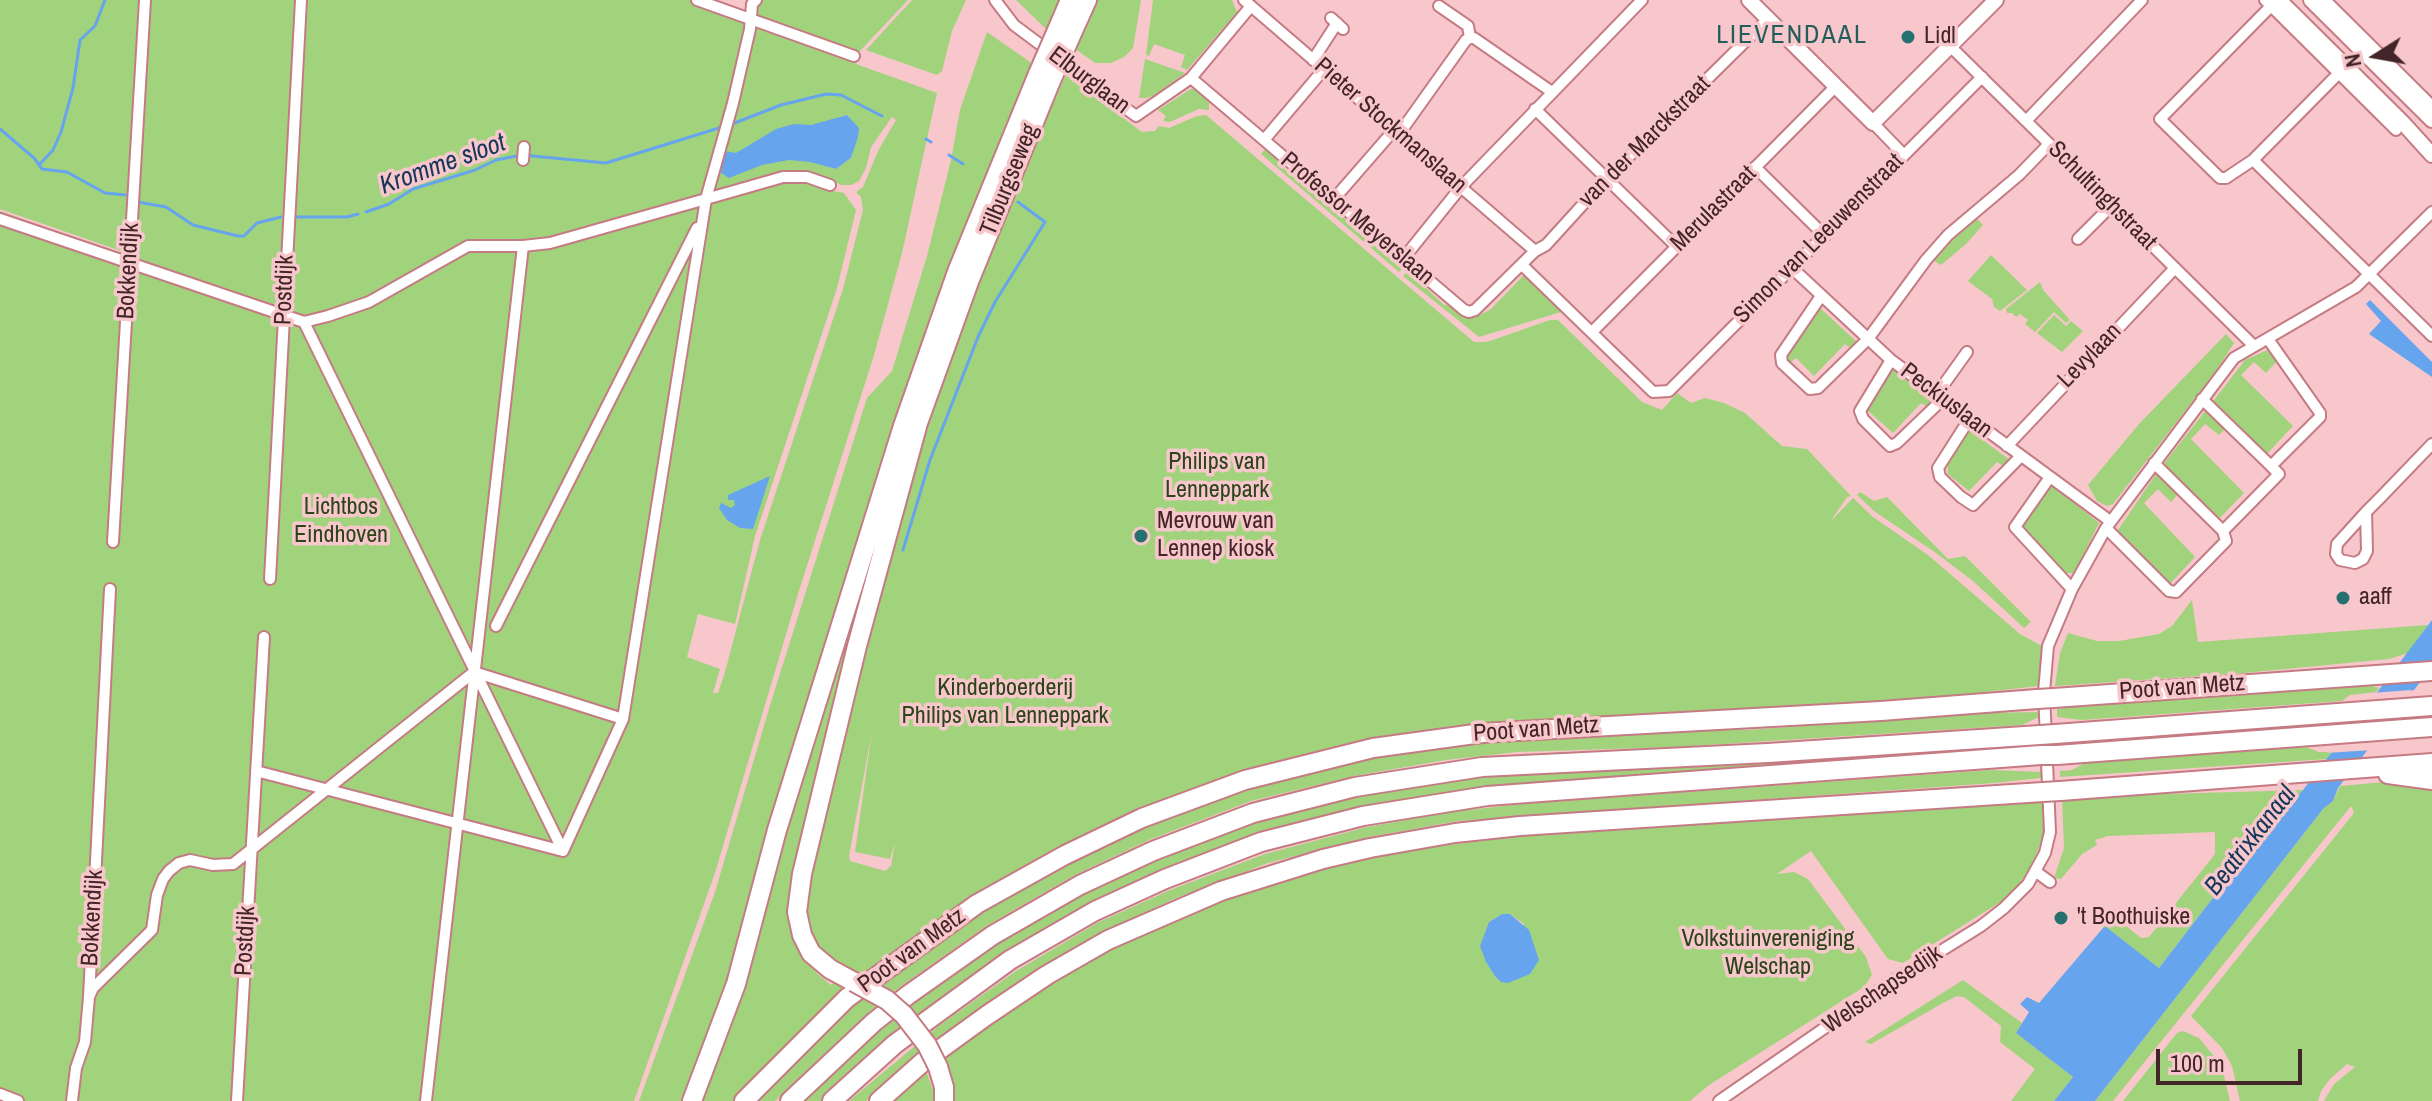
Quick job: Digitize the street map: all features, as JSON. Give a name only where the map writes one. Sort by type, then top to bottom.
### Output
[{"type":"highway","name":"Tilburgseweg","points":[[1067,26],[1070,0]]},
{"type":"highway","name":"Tilburgseweg","points":[[932,359],[1044,78],[1067,26],[1087,0]]},
{"type":"highway","points":[[932,359],[857,646],[810,840],[797,912],[802,935],[811,953],[830,969],[887,1000],[904,1015],[927,1045],[938,1067],[944,1087],[944,1101]]},
{"type":"highway","points":[[692,1101],[736,984],[777,830],[932,359]]},
{"type":"highway","points":[[2392,669],[2432,660]]},
{"type":"highway","name":"Poot van Metz","points":[[744,1101],[847,998],[977,904],[1065,855],[1142,818],[1245,780],[1360,751],[1470,734],[1881,711],[2319,678],[2392,669],[2432,671]]},
{"type":"highway","name":"Poot van Metz","points":[[790,1101],[874,1022],[908,995],[993,935],[1080,885],[1168,845],[1253,813],[1355,787],[1482,767],[2048,735],[2432,706]]},
{"type":"highway","points":[[832,1101],[932,1014],[1010,960],[1095,911],[1165,879],[1261,842],[1363,816],[1487,796],[2432,727]]},
{"type":"highway","points":[[879,1101],[924,1061],[996,1008],[1108,940],[1221,891],[1323,859],[1413,840],[1507,828],[2432,763]]},
{"type":"highway","points":[[2360,768],[2398,777],[2432,780]]},
{"type":"main road","points":[[1749,0],[1873,123],[1996,0]]},
{"type":"main road","points":[[2311,0],[2432,120]]},
{"type":"main road","points":[[2271,2],[2403,123],[2432,155]]},
{"type":"street","name":"Bokkendijk","points":[[113,542],[145,0]]},
{"type":"street","name":"Postdijk","points":[[270,579],[301,0]]},
{"type":"street","points":[[697,0],[854,56]]},
{"type":"street","name":"Elburglaan","points":[[995,0],[1014,25],[1136,116],[1191,78]]},
{"type":"street","points":[[1403,259],[1461,187],[1642,0]]},
{"type":"street","points":[[2026,121],[2142,0]]},
{"type":"street","points":[[2325,0],[2432,106]]},
{"type":"street","points":[[563,851],[623,719],[706,199],[733,103],[753,1]]},
{"type":"street","points":[[2339,73],[2253,160],[2226,178],[2220,178],[2160,119],[2271,2],[2396,130]]},
{"type":"street","points":[[1191,78],[1247,3]]},
{"type":"street","name":"Pieter Stockmanslaan","points":[[1247,3],[1535,251]]},
{"type":"street","points":[[1439,6],[1468,26],[1470,38]]},
{"type":"street","name":"van der Marckstraat","points":[[1522,265],[1535,251],[1546,245],[1606,179],[1768,19]]},
{"type":"street","points":[[1313,60],[1337,24]]},
{"type":"street","points":[[1334,199],[1396,132],[1470,38],[1552,92]]},
{"type":"street","name":"Schultinghstraat","points":[[1950,46],[2253,345]]},
{"type":"street","points":[[1264,140],[1324,69]]},
{"type":"street","name":"Simon van Leeuwenstraat","points":[[1592,332],[1653,392],[1669,391],[1982,77]]},
{"type":"street","name":"Professor Meyerslaan","points":[[1191,78],[1464,310],[1475,310],[1522,265]]},
{"type":"street","name":"Merulastraat","points":[[1592,332],[1836,86]]},
{"type":"street","points":[[1535,109],[1676,246]]},
{"type":"street","points":[[1873,123],[1903,154]]},
{"type":"street","points":[[1821,296],[1781,355],[1782,363],[1810,389],[1818,388],[1868,339],[1948,235],[2019,175],[2049,144]]},
{"type":"street","points":[[2253,160],[2432,336]]},
{"type":"street","points":[[1755,167],[1825,236]]},
{"type":"street","points":[[0,219],[304,322],[369,302],[468,246],[550,243],[783,177],[807,177],[830,185]]},
{"type":"street","points":[[2078,239],[2112,205]]},
{"type":"street","name":"Welschapsedijk","points":[[1721,1101],[1891,982],[1981,926],[2016,897],[2045,853],[2050,832],[2044,673],[2048,646],[2072,589],[2108,524],[2234,358],[2356,287],[2431,211]]},
{"type":"street","points":[[496,626],[703,217]]},
{"type":"street","points":[[426,1101],[523,246]]},
{"type":"street","points":[[1522,265],[1592,332]]},
{"type":"street","name":"Peckiuslaan","points":[[1792,268],[1891,360],[2050,477],[2108,524]]},
{"type":"street","name":"Levylaan","points":[[2007,446],[2175,268]]},
{"type":"street","points":[[304,322],[563,851]]},
{"type":"street","points":[[2268,339],[2320,413],[2320,417],[2271,466]]},
{"type":"street","points":[[1891,360],[1860,411],[1863,419],[1890,446],[1897,443],[1940,396],[1967,352]]},
{"type":"street","points":[[2202,399],[2279,474],[2223,531]]},
{"type":"street","points":[[1970,418],[1938,468],[1940,477],[1961,497],[1973,505],[2021,456]]},
{"type":"street","points":[[2366,512],[2367,551],[2363,559],[2355,563],[2340,560],[2336,554],[2337,544],[2366,512],[2432,444]]},
{"type":"street","points":[[2108,524],[2169,591],[2176,592],[2226,541],[2223,531],[2154,463]]},
{"type":"street","points":[[2050,477],[2015,527],[2072,589]]},
{"type":"street","name":"Bokkendijk","points":[[72,1101],[76,1068],[85,1042],[89,997],[110,589]]},
{"type":"street","name":"Postdijk","points":[[237,1101],[264,637]]},
{"type":"street","points":[[474,672],[623,719]]},
{"type":"street","points":[[89,997],[93,988],[152,930],[157,895],[169,871],[179,863],[190,860],[213,865],[233,864],[474,672]]},
{"type":"street","points":[[256,771],[563,851]]},
{"type":"street","points":[[2035,871],[2050,882]]},
{"type":"street","points":[[0,1094],[18,1101]]},
{"type":"green space","name":"Lichtbos Eindhoven","points":[[0,0],[711,0],[745,12],[752,0],[908,0],[860,51],[856,64],[937,93],[902,253],[874,355],[798,594],[715,873],[634,1101],[0,1101],[0,211],[125,256],[126,239],[124,252],[0,209]],"holes":[[[847,115],[859,129],[851,158],[836,169],[822,165],[838,117]],[[892,117],[896,120],[879,149],[863,187],[856,192],[861,197],[863,210],[843,289],[760,540],[725,672],[718,693],[713,693],[720,669],[687,657],[698,614],[735,624],[755,536],[837,288],[856,210],[844,193],[814,187],[819,174],[841,185],[859,181],[871,147]]]},
{"type":"green space","points":[[912,0],[966,0],[952,31],[942,71],[937,75],[866,50]]},
{"type":"green space","points":[[1016,0],[1060,0],[1047,30]]},
{"type":"green space","points":[[1096,0],[1141,0],[1133,48],[1111,63],[1095,63],[1074,48]]},
{"type":"green space","points":[[1153,0],[1232,0],[1237,12],[1187,70],[1181,67],[1185,55],[1154,44],[1149,56],[1146,55]]},
{"type":"green space","points":[[987,32],[1033,64],[731,983],[686,1101],[639,1101],[715,892],[867,398],[892,371],[927,256],[960,110]]},
{"type":"green space","points":[[1145,59],[1185,73],[1155,95],[1139,98]]},
{"type":"green space","name":"Philips van Lenneppark","points":[[1066,75],[1142,132],[1155,131],[1159,126],[1169,128],[1206,115],[1474,342],[1487,342],[1558,320],[1642,402],[1662,410],[1677,393],[1691,403],[1705,398],[1724,403],[1745,413],[1782,446],[1807,449],[1851,496],[1847,497],[1830,522],[1853,498],[1873,517],[1928,555],[2020,634],[2042,646],[2038,686],[1880,704],[1441,728],[1400,734],[1243,776],[972,900],[736,1101],[698,1101],[913,419],[788,912],[802,958],[820,976],[831,985],[848,969],[819,951],[808,934],[804,912],[808,875],[912,465],[1008,199]],"holes":[[[872,731],[855,852],[890,859],[895,843],[891,866],[885,871],[850,861],[849,856]]]},
{"type":"green space","points":[[1191,89],[1209,101],[1209,110],[1199,109],[1170,122],[1163,121],[1166,116],[1158,110]]},
{"type":"green space","points":[[1265,149],[1278,160],[1278,164],[1404,267],[1399,272],[1261,154]]},
{"type":"green space","points":[[1975,217],[1983,225],[1966,244],[1941,265],[1933,260]]},
{"type":"green space","points":[[1991,255],[2027,290],[2000,311],[1994,307],[1992,299],[1968,281]]},
{"type":"green space","points":[[1408,271],[1444,305],[1465,317],[1472,318],[1490,310],[1524,275],[1561,312],[1479,337],[1403,276]]},
{"type":"green space","points":[[2040,282],[2043,290],[2070,320],[2066,323],[2054,312],[2035,332],[2025,324],[2028,320],[2020,314],[2016,317],[2007,313],[2006,309]]},
{"type":"green space","points":[[1820,308],[1857,342],[1851,349],[1845,344],[1814,376],[1796,358],[1790,363],[1786,360],[1787,353]]},
{"type":"green space","points":[[2054,315],[2066,326],[2071,321],[2083,331],[2062,352],[2037,333]]},
{"type":"green space","points":[[2226,334],[2234,343],[2216,371],[2113,504],[2107,506],[2097,501],[2088,485],[2139,424]]},
{"type":"green space","points":[[2270,349],[2279,359],[2266,373],[2254,362],[2241,375],[2293,426],[2265,456],[2211,404],[2245,360]]},
{"type":"green space","points":[[1892,369],[1934,403],[1929,408],[1921,403],[1893,433],[1866,409]]},
{"type":"green space","points":[[2206,410],[2226,428],[2219,435],[2205,424],[2191,439],[2244,493],[2217,521],[2162,466]]},
{"type":"green space","points":[[1969,430],[2010,460],[2005,467],[1997,462],[1969,491],[1948,474],[1947,462]]},
{"type":"green space","points":[[2156,474],[2179,493],[2171,502],[2158,489],[2144,503],[2195,557],[2168,586],[2116,533]]},
{"type":"green space","points":[[2050,484],[2099,523],[2074,573],[2062,573],[2020,526]]},
{"type":"green space","points":[[1860,492],[1874,501],[1887,497],[1948,559],[1965,556],[2031,622],[2024,628],[1973,581],[1874,511],[1857,495]]},
{"type":"green space","points":[[2192,600],[2198,642],[2428,625],[2408,653],[2389,659],[2055,686],[2060,653],[2068,633],[2097,641],[2119,641],[2159,634],[2172,626]]},
{"type":"green space","points":[[2372,686],[2379,688],[2376,692],[2350,695],[2342,701],[2082,720],[2057,717],[2057,709],[2080,706]]},
{"type":"green space","points":[[2039,712],[2039,717],[2022,725],[1675,747],[1517,752],[1446,760],[1354,776],[1251,801],[1149,840],[1075,875],[988,925],[868,1013],[775,1101],[751,1101],[852,1002],[979,911],[1068,860],[1143,824],[1246,785],[1350,759],[1444,743],[1716,727],[1747,730]]},
{"type":"green space","points":[[2340,720],[2338,727],[2058,747],[2058,739]]},
{"type":"green space","points":[[2040,741],[2041,748],[1519,787],[1261,836],[1205,853],[1161,871],[1006,953],[928,1009],[824,1101],[800,1101],[884,1022],[997,941],[1083,891],[1155,857],[1255,820],[1357,793],[1449,777]]},
{"type":"green space","points":[[2306,747],[2319,752],[2332,752],[2327,759],[2060,777],[2060,771],[2072,770],[2085,763]]},
{"type":"green space","points":[[1991,770],[2042,772],[2041,778],[1994,783],[1458,821],[1369,837],[1268,863],[1174,899],[1105,931],[1022,979],[946,1032],[914,1056],[866,1101],[849,1101],[940,1025],[1016,971],[1099,922],[1170,890],[1265,854],[1367,827],[1457,811]]},
{"type":"green space","points":[[2385,782],[2432,785],[2432,1101],[2324,1101],[2334,1084],[2355,1067],[2347,1064],[2330,1079],[2318,1101],[2240,1101],[2232,1066],[2222,1048],[2191,1016],[2354,813],[2351,806],[2113,1101],[2095,1101],[2323,809],[2333,801],[2340,786]]},
{"type":"green space","points":[[2303,790],[2269,825],[2159,968],[2103,928],[2111,914],[2141,938],[2149,937],[2215,854],[2215,832],[2108,836],[2095,840],[2097,845],[2082,854],[2061,879],[2054,878],[2064,848],[2062,797]]},
{"type":"green space","name":"Volkstuinvereniging Welschap","points":[[2044,800],[2043,836],[2032,866],[2010,896],[1903,963],[1888,959],[1811,851],[1777,874],[1794,872],[1808,879],[1866,957],[1872,975],[1864,987],[1709,1085],[1690,1101],[955,1101],[944,1054],[1031,992],[1113,944],[1180,913],[1379,850],[1410,850],[1519,833]],"holes":[[[1502,914],[1510,914],[1524,924],[1501,982],[1486,962],[1489,922]]]},
{"type":"green space","points":[[1963,980],[2022,1023],[2016,1033],[2073,1077],[2054,1101],[2011,1101],[2035,1069],[2000,1042],[2001,1026],[1964,997],[1957,996],[1943,1003],[1871,1044],[1865,1042]]},
{"type":"green space","points":[[2183,1031],[2199,1038],[2217,1060],[2230,1101],[2123,1101],[2177,1033]]},
{"type":"green space","points":[[925,1068],[937,1101],[888,1101]]},
{"type":"water","points":[[847,115],[859,128],[858,137],[851,158],[836,169],[789,160],[762,165],[729,178],[721,173],[724,151],[736,153],[776,129],[794,124],[811,125]]},
{"type":"water","points":[[2370,300],[2432,362],[2432,377],[2369,334],[2381,321],[2366,304]]},
{"type":"water","points":[[770,476],[753,529],[740,528],[727,520],[719,508],[721,503],[731,508],[735,505],[734,500],[728,500],[728,495]]},
{"type":"water","points":[[2432,620],[2432,667],[2404,698],[2338,788],[2333,801],[2323,809],[2095,1101],[2054,1101],[2073,1077],[2016,1033],[2029,1012],[2020,1004],[2027,997],[2039,1003],[2106,927],[2159,968],[2269,825],[2303,790],[2332,752],[2337,751],[2359,716]]},
{"type":"water","points":[[1502,914],[1510,914],[1529,930],[1539,960],[1530,974],[1508,983],[1501,982],[1495,976],[1480,946],[1489,922]]},
{"type":"pier","points":[[2411,690],[2404,699],[2405,708],[2396,720],[2392,720],[2388,731],[2373,750],[2326,753],[2337,750],[2341,735],[2358,720],[2357,712],[2372,693]]},
{"type":"waterway","points":[[39,165],[53,150],[61,132],[73,88],[80,40],[95,26],[105,0]]},
{"type":"waterway","name":"Kromme sloot","points":[[732,124],[781,105],[826,94],[841,95],[882,116]]},
{"type":"waterway","name":"Kromme sloot","points":[[366,212],[389,204],[413,189],[475,170],[496,160],[522,155],[606,163],[719,128]]},
{"type":"waterway","name":"Kromme sloot","points":[[0,129],[34,158],[42,169],[67,172],[105,193],[126,195]]},
{"type":"waterway","name":"Kromme sloot","points":[[926,139],[931,142]]},
{"type":"waterway","points":[[949,155],[963,164]]},
{"type":"waterway","name":"Kromme sloot","points":[[138,202],[166,207],[193,225],[238,236],[244,236],[257,223],[281,217]]},
{"type":"waterway","points":[[903,550],[930,460],[978,337],[995,302],[1045,222],[1018,202]]},
{"type":"waterway","name":"Kromme sloot","points":[[291,217],[347,217],[358,214]]},
{"type":"place","name":"Lidl","points":[[1908,37]]},
{"type":"place","name":"Mevrouw van Lennep kiosk","points":[[1141,536]]},
{"type":"place","name":"aaff","points":[[2343,598]]},
{"type":"place","name":"'t Boothuiske","points":[[2061,918]]},
{"type":"district","name":"LIEVENDAAL","points":[[1792,36]]},
{"type":"park label","name":"Kinderboerderij Philips van Lenneppark","points":[[1005,703]]},
{"type":"water label","name":"Beatrixkanaal","points":[[2251,841]]}]
